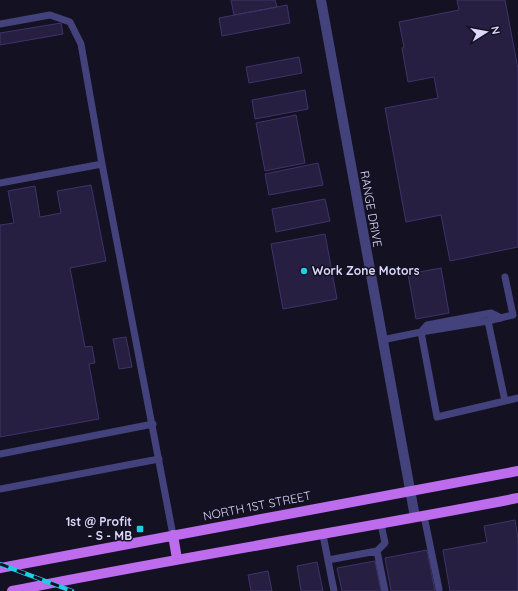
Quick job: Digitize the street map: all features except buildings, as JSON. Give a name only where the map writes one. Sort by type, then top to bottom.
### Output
[{"type":"main road","name":"NORTH 1ST STREET","points":[[0,568],[518,470]]},
{"type":"main road","points":[[12,591],[44,588],[177,559],[323,535],[518,498]]},
{"type":"main road","points":[[172,535],[177,559]]},
{"type":"street","name":"RANGE DRIVE","points":[[321,0],[410,491],[419,516]]},
{"type":"lane","points":[[0,24],[50,15],[70,22],[81,44],[102,164],[153,424],[172,535]]},
{"type":"lane","points":[[0,183],[102,164]]},
{"type":"lane","points":[[382,340],[488,321],[513,315],[505,277]]},
{"type":"lane","points":[[421,332],[427,325],[491,313],[501,318]]},
{"type":"lane","points":[[488,321],[505,401]]},
{"type":"lane","points":[[421,332],[437,417],[518,398]]},
{"type":"lane","points":[[0,454],[153,424]]},
{"type":"lane","points":[[0,489],[159,459]]},
{"type":"lane","points":[[419,516],[439,589]]},
{"type":"lane","points":[[328,560],[377,550],[384,543],[381,524]]},
{"type":"lane","points":[[323,535],[334,591]]},
{"type":"lane","points":[[377,550],[385,591]]},
{"type":"railway","points":[[0,564],[72,591]]},
{"type":"place","name":"Work Zone Motors","points":[[304,271]]},
{"type":"place","name":"1st @ Profit - S - MB","points":[[140,529]]}]
